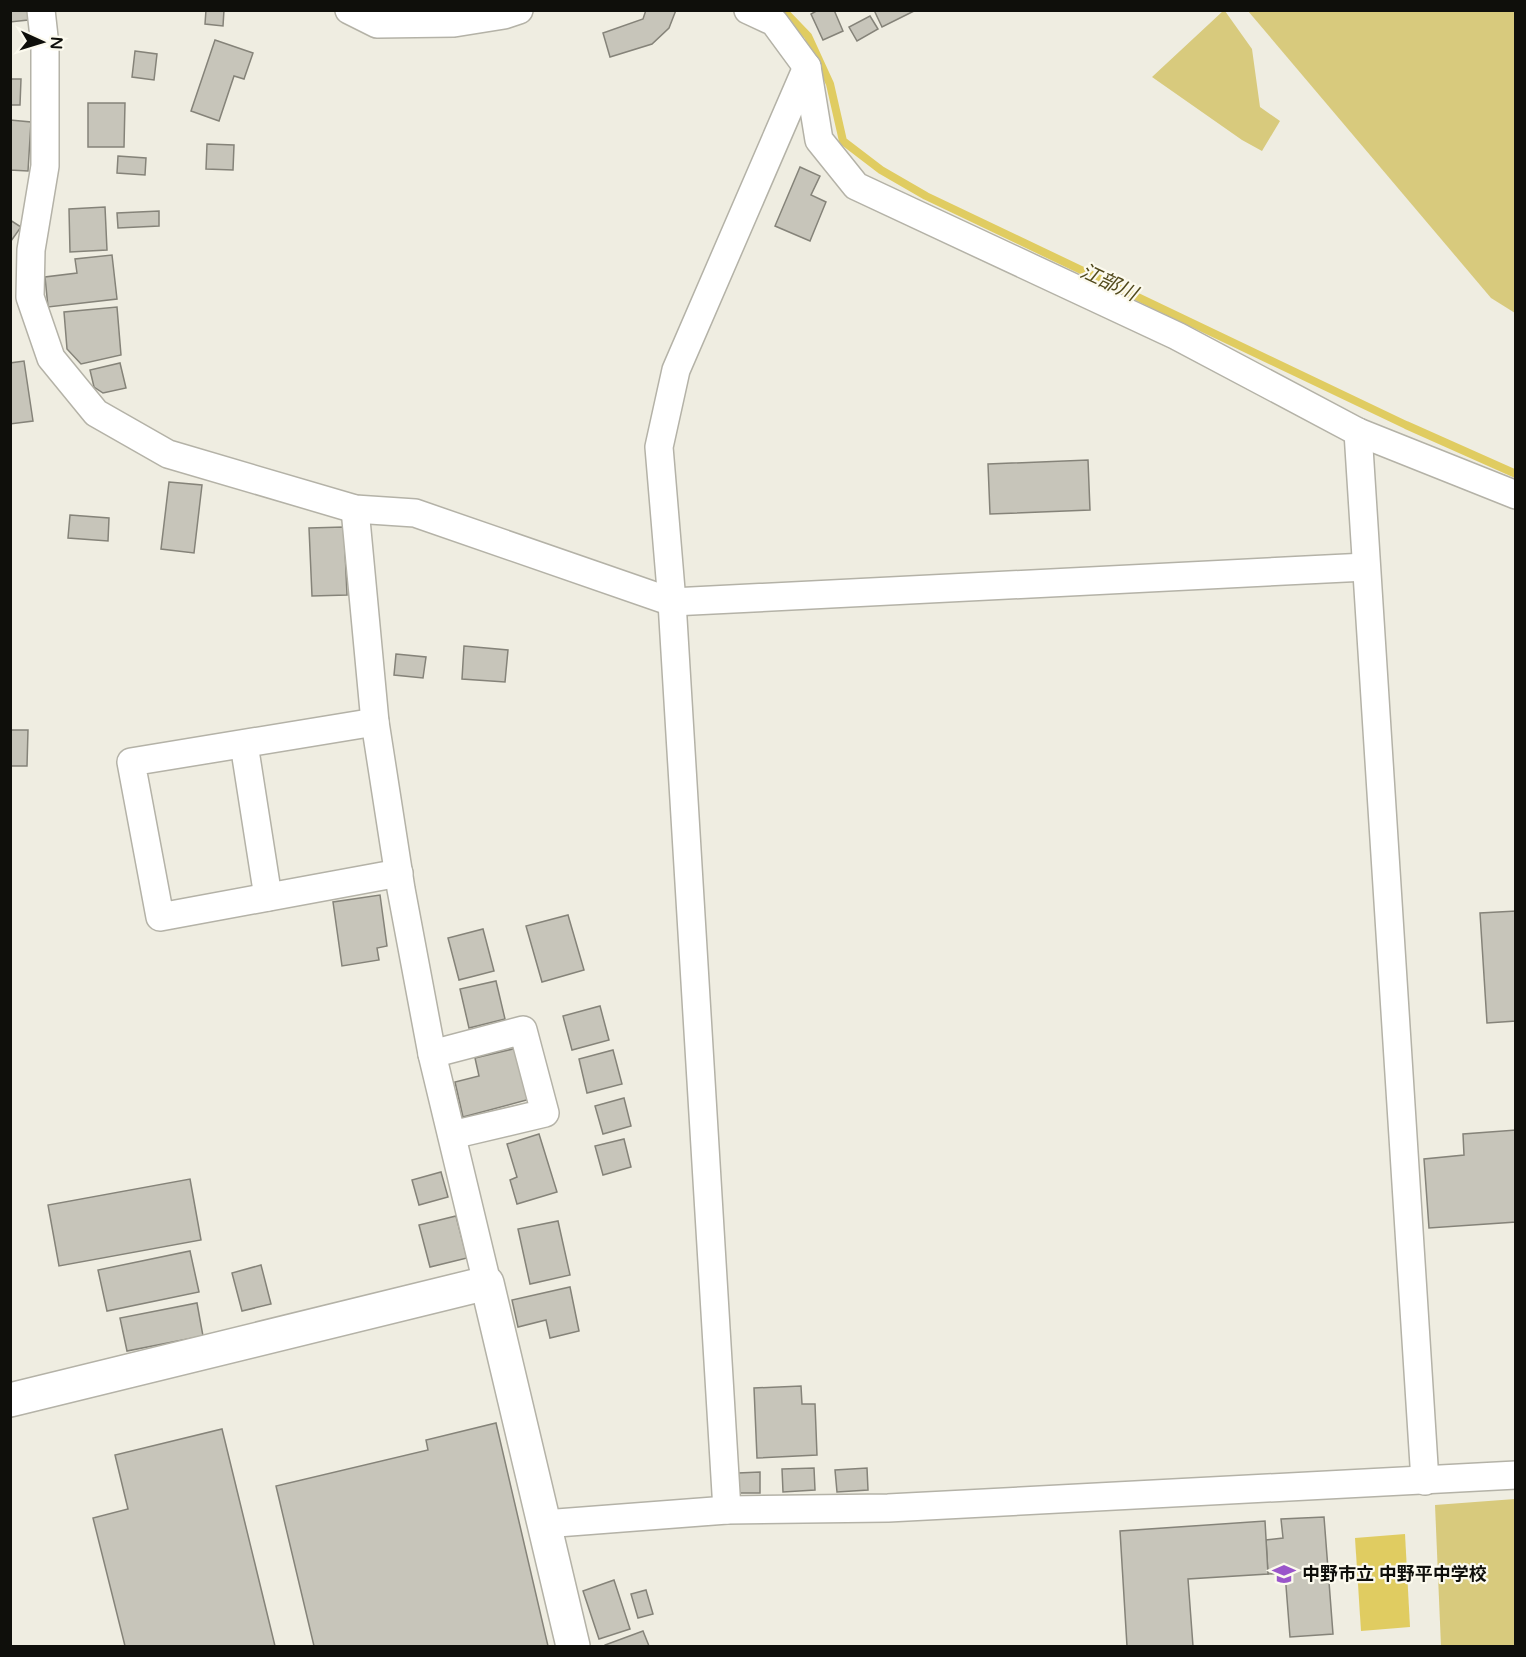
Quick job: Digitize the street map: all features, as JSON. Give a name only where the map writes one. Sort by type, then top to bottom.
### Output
[{"type":"street","points":[[41,10],[45,46],[45,166],[31,250],[21,254],[30,297],[51,358],[96,413],[168,454],[355,509],[415,513],[672,602],[1366,567]]},
{"type":"street","points":[[349,10],[377,24],[402,17],[454,23],[504,15],[519,10]]},
{"type":"street","points":[[748,10],[774,22],[807,67],[819,140],[856,186],[1177,336],[1358,432],[1515,495]]},
{"type":"street","points":[[727,1510],[672,602],[659,447],[676,370],[807,67]]},
{"type":"street","points":[[1358,432],[1425,1481]]},
{"type":"street","points":[[355,509],[375,722],[399,873],[432,1054],[573,1647]]},
{"type":"street","points":[[375,722],[131,762],[160,917],[399,873]]},
{"type":"street","points":[[244,744],[268,897]]},
{"type":"street","points":[[432,1054],[524,1030],[545,1113],[452,1135]]},
{"type":"street","points":[[10,1400],[487,1283]]},
{"type":"street","points":[[544,1524],[727,1510],[911,1507],[1515,1475]]},
{"type":"shaded area","points":[[1223,11],[1252,49],[1260,107],[1280,121],[1262,151],[1242,140],[1152,77]]},
{"type":"shaded area","points":[[1248,11],[1515,11],[1515,313],[1491,298]]},
{"type":"shaded area","points":[[1515,1499],[1515,1646],[1441,1646],[1435,1505]]},
{"type":"shaded area","points":[[1405,1534],[1410,1627],[1361,1631],[1355,1538]]},
{"type":"building","points":[[10,10],[28,10],[28,20],[10,22]]},
{"type":"building","points":[[206,10],[224,10],[223,26],[205,24]]},
{"type":"building","points":[[646,10],[676,10],[669,28],[652,44],[610,57],[603,33],[643,19]]},
{"type":"building","points":[[818,10],[834,10],[843,31],[823,40],[811,14]]},
{"type":"building","points":[[874,10],[916,10],[882,27]]},
{"type":"building","points":[[870,16],[878,29],[857,41],[849,27]]},
{"type":"building","points":[[215,40],[253,53],[244,79],[234,76],[219,121],[191,111]]},
{"type":"building","points":[[135,51],[157,54],[154,80],[132,77]]},
{"type":"building","points":[[10,79],[21,79],[20,105],[10,105]]},
{"type":"building","points":[[88,103],[125,103],[124,147],[88,147]]},
{"type":"building","points":[[10,120],[31,122],[28,171],[10,170]]},
{"type":"building","points":[[207,144],[234,145],[233,170],[206,169]]},
{"type":"building","points":[[118,156],[146,158],[145,175],[117,173]]},
{"type":"building","points":[[800,167],[820,176],[811,195],[826,202],[810,241],[775,226]]},
{"type":"building","points":[[105,207],[107,250],[70,252],[69,209]]},
{"type":"building","points":[[159,211],[159,226],[118,228],[117,213]]},
{"type":"building","points":[[10,220],[21,227],[11,241],[10,241]]},
{"type":"building","points":[[112,255],[117,299],[48,307],[45,277],[77,273],[75,259]]},
{"type":"building","points":[[117,307],[121,355],[81,364],[67,349],[64,312]]},
{"type":"building","points":[[24,361],[33,421],[10,424],[10,363]]},
{"type":"building","points":[[120,363],[126,388],[103,393],[94,387],[90,370]]},
{"type":"building","points":[[1088,460],[1090,510],[990,514],[988,464]]},
{"type":"building","points":[[169,482],[202,485],[194,553],[161,549]]},
{"type":"building","points":[[70,515],[109,518],[108,541],[68,538]]},
{"type":"building","points":[[344,527],[347,595],[312,596],[309,528]]},
{"type":"building","points":[[464,646],[508,650],[505,682],[462,679]]},
{"type":"building","points":[[396,654],[426,657],[423,678],[394,675]]},
{"type":"building","points":[[10,730],[28,730],[27,766],[10,766]]},
{"type":"building","points":[[380,895],[387,946],[377,948],[379,960],[342,966],[333,902]]},
{"type":"building","points":[[1516,911],[1516,1021],[1487,1023],[1480,913]]},
{"type":"building","points":[[568,915],[584,970],[542,982],[526,926]]},
{"type":"building","points":[[483,929],[494,971],[459,980],[448,938]]},
{"type":"building","points":[[496,981],[505,1019],[469,1028],[460,989]]},
{"type":"building","points":[[600,1006],[609,1040],[572,1050],[563,1016]]},
{"type":"building","points":[[521,1047],[534,1098],[463,1117],[455,1082],[479,1076],[475,1058]]},
{"type":"building","points":[[613,1050],[622,1084],[587,1093],[579,1059]]},
{"type":"building","points":[[624,1098],[631,1126],[603,1134],[595,1106]]},
{"type":"building","points":[[1516,1130],[1516,1222],[1429,1228],[1424,1159],[1464,1155],[1463,1134]]},
{"type":"building","points":[[539,1134],[557,1192],[517,1204],[510,1180],[517,1177],[507,1144]]},
{"type":"building","points":[[624,1139],[631,1167],[603,1175],[595,1146]]},
{"type":"building","points":[[441,1172],[448,1197],[419,1205],[412,1180]]},
{"type":"building","points":[[190,1179],[201,1240],[59,1266],[48,1205]]},
{"type":"building","points":[[456,1216],[467,1258],[430,1267],[419,1225]]},
{"type":"building","points":[[558,1221],[570,1275],[530,1284],[518,1229]]},
{"type":"building","points":[[190,1251],[199,1292],[107,1311],[98,1270]]},
{"type":"building","points":[[261,1265],[271,1304],[242,1311],[232,1273]]},
{"type":"building","points":[[570,1287],[579,1331],[550,1338],[546,1320],[518,1327],[512,1300]]},
{"type":"building","points":[[197,1303],[203,1336],[127,1351],[120,1318]]},
{"type":"building","points":[[801,1386],[802,1404],[815,1404],[817,1455],[757,1458],[754,1388]]},
{"type":"building","points":[[496,1423],[548,1646],[314,1646],[276,1486],[428,1450],[426,1440]]},
{"type":"building","points":[[222,1429],[275,1646],[125,1646],[93,1518],[128,1509],[115,1455]]},
{"type":"building","points":[[814,1468],[815,1490],[783,1492],[782,1469]]},
{"type":"building","points":[[867,1468],[868,1490],[837,1492],[835,1470]]},
{"type":"building","points":[[760,1472],[760,1493],[738,1493],[738,1473]]},
{"type":"building","points":[[1324,1517],[1333,1634],[1290,1637],[1285,1573],[1268,1574],[1266,1540],[1283,1538],[1281,1519]]},
{"type":"building","points":[[1265,1521],[1268,1574],[1188,1579],[1193,1646],[1127,1646],[1120,1531]]},
{"type":"building","points":[[614,1580],[630,1629],[599,1639],[583,1591]]},
{"type":"building","points":[[646,1590],[653,1614],[638,1618],[631,1594]]},
{"type":"building","points":[[643,1631],[649,1646],[605,1646],[605,1645]]},
{"type":"waterway","name":"江部川","points":[[783,10],[808,36],[830,84],[843,141],[881,170],[926,196],[1406,425],[1516,474]]},
{"type":"place","name":"中野市立 中野平中学校","points":[[1284,1574]]}]
